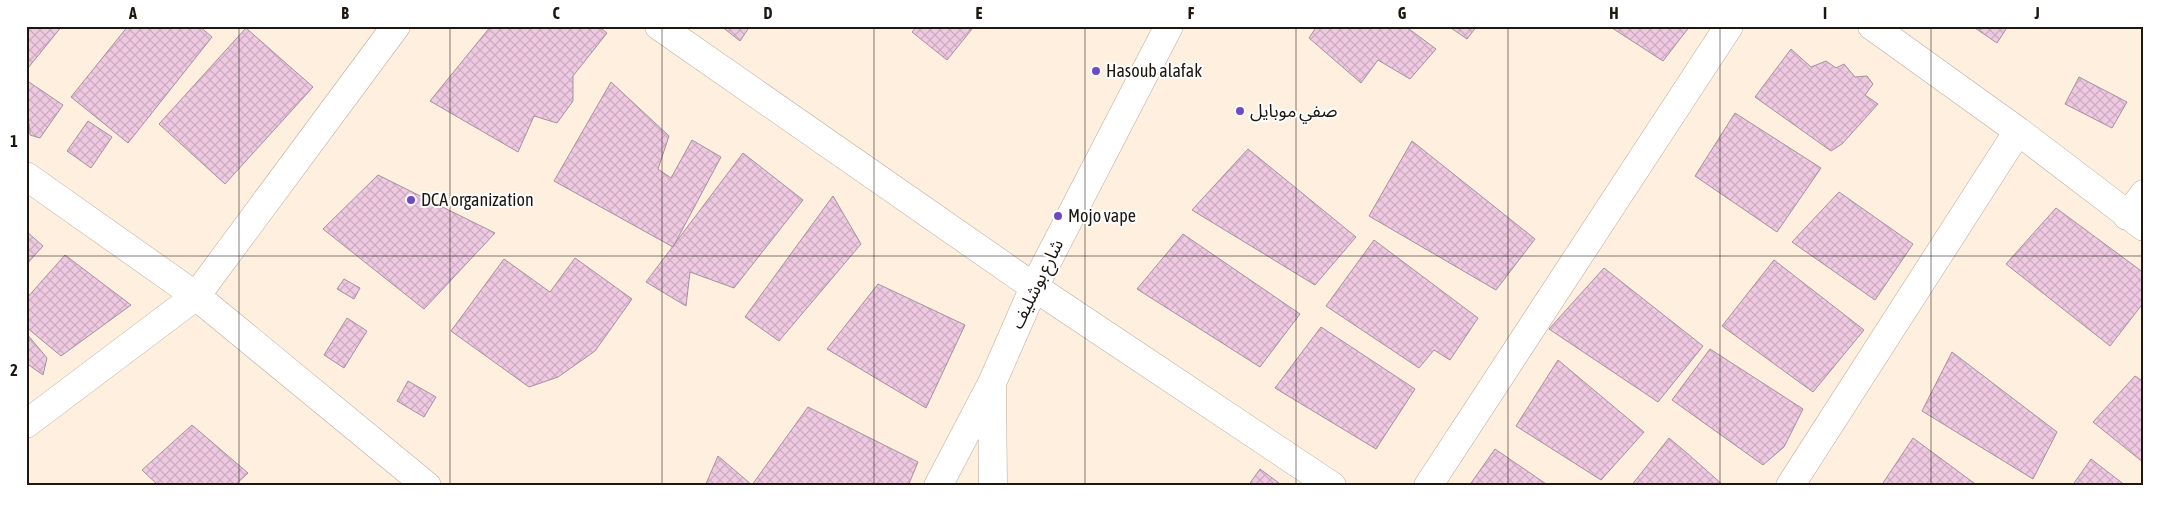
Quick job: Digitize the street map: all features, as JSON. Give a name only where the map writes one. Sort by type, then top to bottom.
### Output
[{"type":"street","points":[[26,424],[196,296],[396,26]]},
{"type":"street","points":[[658,26],[1034,287],[1332,486]]},
{"type":"street","name":"شارع بوشليف","points":[[938,486],[992,383],[1034,287],[1169,26]]},
{"type":"street","points":[[1428,486],[1728,26]]},
{"type":"street","points":[[1872,26],[2018,131],[2135,222],[2144,194]]},
{"type":"street","points":[[1790,486],[2018,131]]},
{"type":"street","points":[[26,176],[196,296],[427,486]]},
{"type":"street","points":[[992,383],[993,486]]},
{"type":"building","points":[[26,26],[62,26],[28,68],[26,67]]},
{"type":"building","points":[[128,26],[199,26],[212,37],[128,143],[71,97]]},
{"type":"building","points":[[491,26],[598,26],[607,33],[573,76],[573,101],[557,123],[534,116],[518,152],[430,101]]},
{"type":"building","points":[[721,26],[750,26],[740,41]]},
{"type":"building","points":[[917,26],[968,26],[972,29],[947,60],[912,32]]},
{"type":"building","points":[[1317,26],[1405,26],[1436,49],[1410,79],[1378,60],[1361,83],[1309,38]]},
{"type":"building","points":[[1448,26],[1477,26],[1467,39]]},
{"type":"building","points":[[1609,26],[1690,26],[1663,61]]},
{"type":"building","points":[[1972,26],[2008,26],[1997,43]]},
{"type":"building","points":[[246,28],[313,87],[225,184],[159,124]]},
{"type":"building","points":[[1791,49],[1811,67],[1826,61],[1836,68],[1844,64],[1855,77],[1867,76],[1873,84],[1865,95],[1878,104],[1842,144],[1831,151],[1755,97]]},
{"type":"building","points":[[2079,77],[2127,102],[2112,128],[2065,104]]},
{"type":"building","points":[[26,80],[63,105],[40,138],[30,135],[29,123],[26,121]]},
{"type":"building","points":[[611,82],[669,136],[658,169],[671,178],[692,140],[721,157],[673,247],[554,181]]},
{"type":"building","points":[[1735,113],[1821,168],[1777,232],[1695,176]]},
{"type":"building","points":[[88,121],[112,137],[91,168],[67,151]]},
{"type":"building","points":[[1412,141],[1535,239],[1496,290],[1369,216]]},
{"type":"building","points":[[1248,149],[1356,237],[1315,285],[1192,210]]},
{"type":"building","points":[[743,153],[803,200],[734,288],[690,272],[686,306],[646,282]]},
{"type":"building","points":[[378,175],[495,233],[424,309],[323,229]]},
{"type":"building","points":[[1839,192],[1913,244],[1875,300],[1792,242]]},
{"type":"building","points":[[833,196],[861,244],[779,341],[745,317]]},
{"type":"building","points":[[2056,208],[2144,273],[2144,302],[2110,346],[2006,264]]},
{"type":"building","points":[[26,231],[43,246],[26,265]]},
{"type":"building","points":[[1183,234],[1300,314],[1260,367],[1137,289]]},
{"type":"building","points":[[1374,240],[1478,318],[1450,360],[1434,350],[1419,368],[1326,306]]},
{"type":"building","points":[[65,255],[131,305],[61,356],[26,327],[26,299]]},
{"type":"building","points":[[575,258],[632,299],[595,351],[558,377],[529,387],[451,331],[504,259],[550,292]]},
{"type":"building","points":[[1774,260],[1864,330],[1813,392],[1722,326]]},
{"type":"building","points":[[1604,268],[1703,346],[1658,402],[1549,329]]},
{"type":"building","points":[[344,279],[360,288],[354,299],[337,289]]},
{"type":"building","points":[[878,284],[965,325],[926,408],[827,349]]},
{"type":"building","points":[[347,318],[367,331],[344,368],[324,355]]},
{"type":"building","points":[[1321,327],[1415,389],[1376,449],[1275,388]]},
{"type":"building","points":[[26,333],[47,358],[43,375],[26,363]]},
{"type":"building","points":[[1710,349],[1803,409],[1784,447],[1763,465],[1672,400]]},
{"type":"building","points":[[1952,352],[2057,432],[2033,479],[1922,411]]},
{"type":"building","points":[[1558,360],[1644,432],[1601,480],[1516,426]]},
{"type":"building","points":[[2135,376],[2144,382],[2144,463],[2093,422]]},
{"type":"building","points":[[408,381],[436,397],[424,417],[397,401]]},
{"type":"building","points":[[808,407],[918,462],[908,486],[705,486],[718,456],[752,485]]},
{"type":"building","points":[[192,425],[248,473],[234,486],[159,486],[142,470]]},
{"type":"building","points":[[1669,438],[1688,454],[1724,486],[1631,486]]},
{"type":"building","points":[[1913,438],[1978,486],[1881,486]]},
{"type":"building","points":[[1495,449],[1549,486],[1469,486]]},
{"type":"building","points":[[2091,459],[2126,486],[2072,486]]},
{"type":"building","points":[[1260,469],[1283,486],[1248,486]]},
{"type":"place","name":"Hasoub alafak","points":[[1096,71]]},
{"type":"place","name":"صفي موبايل","points":[[1240,111]]},
{"type":"place","name":"DCA organization","points":[[411,200]]},
{"type":"place","name":"Mojo vape","points":[[1058,216]]}]
